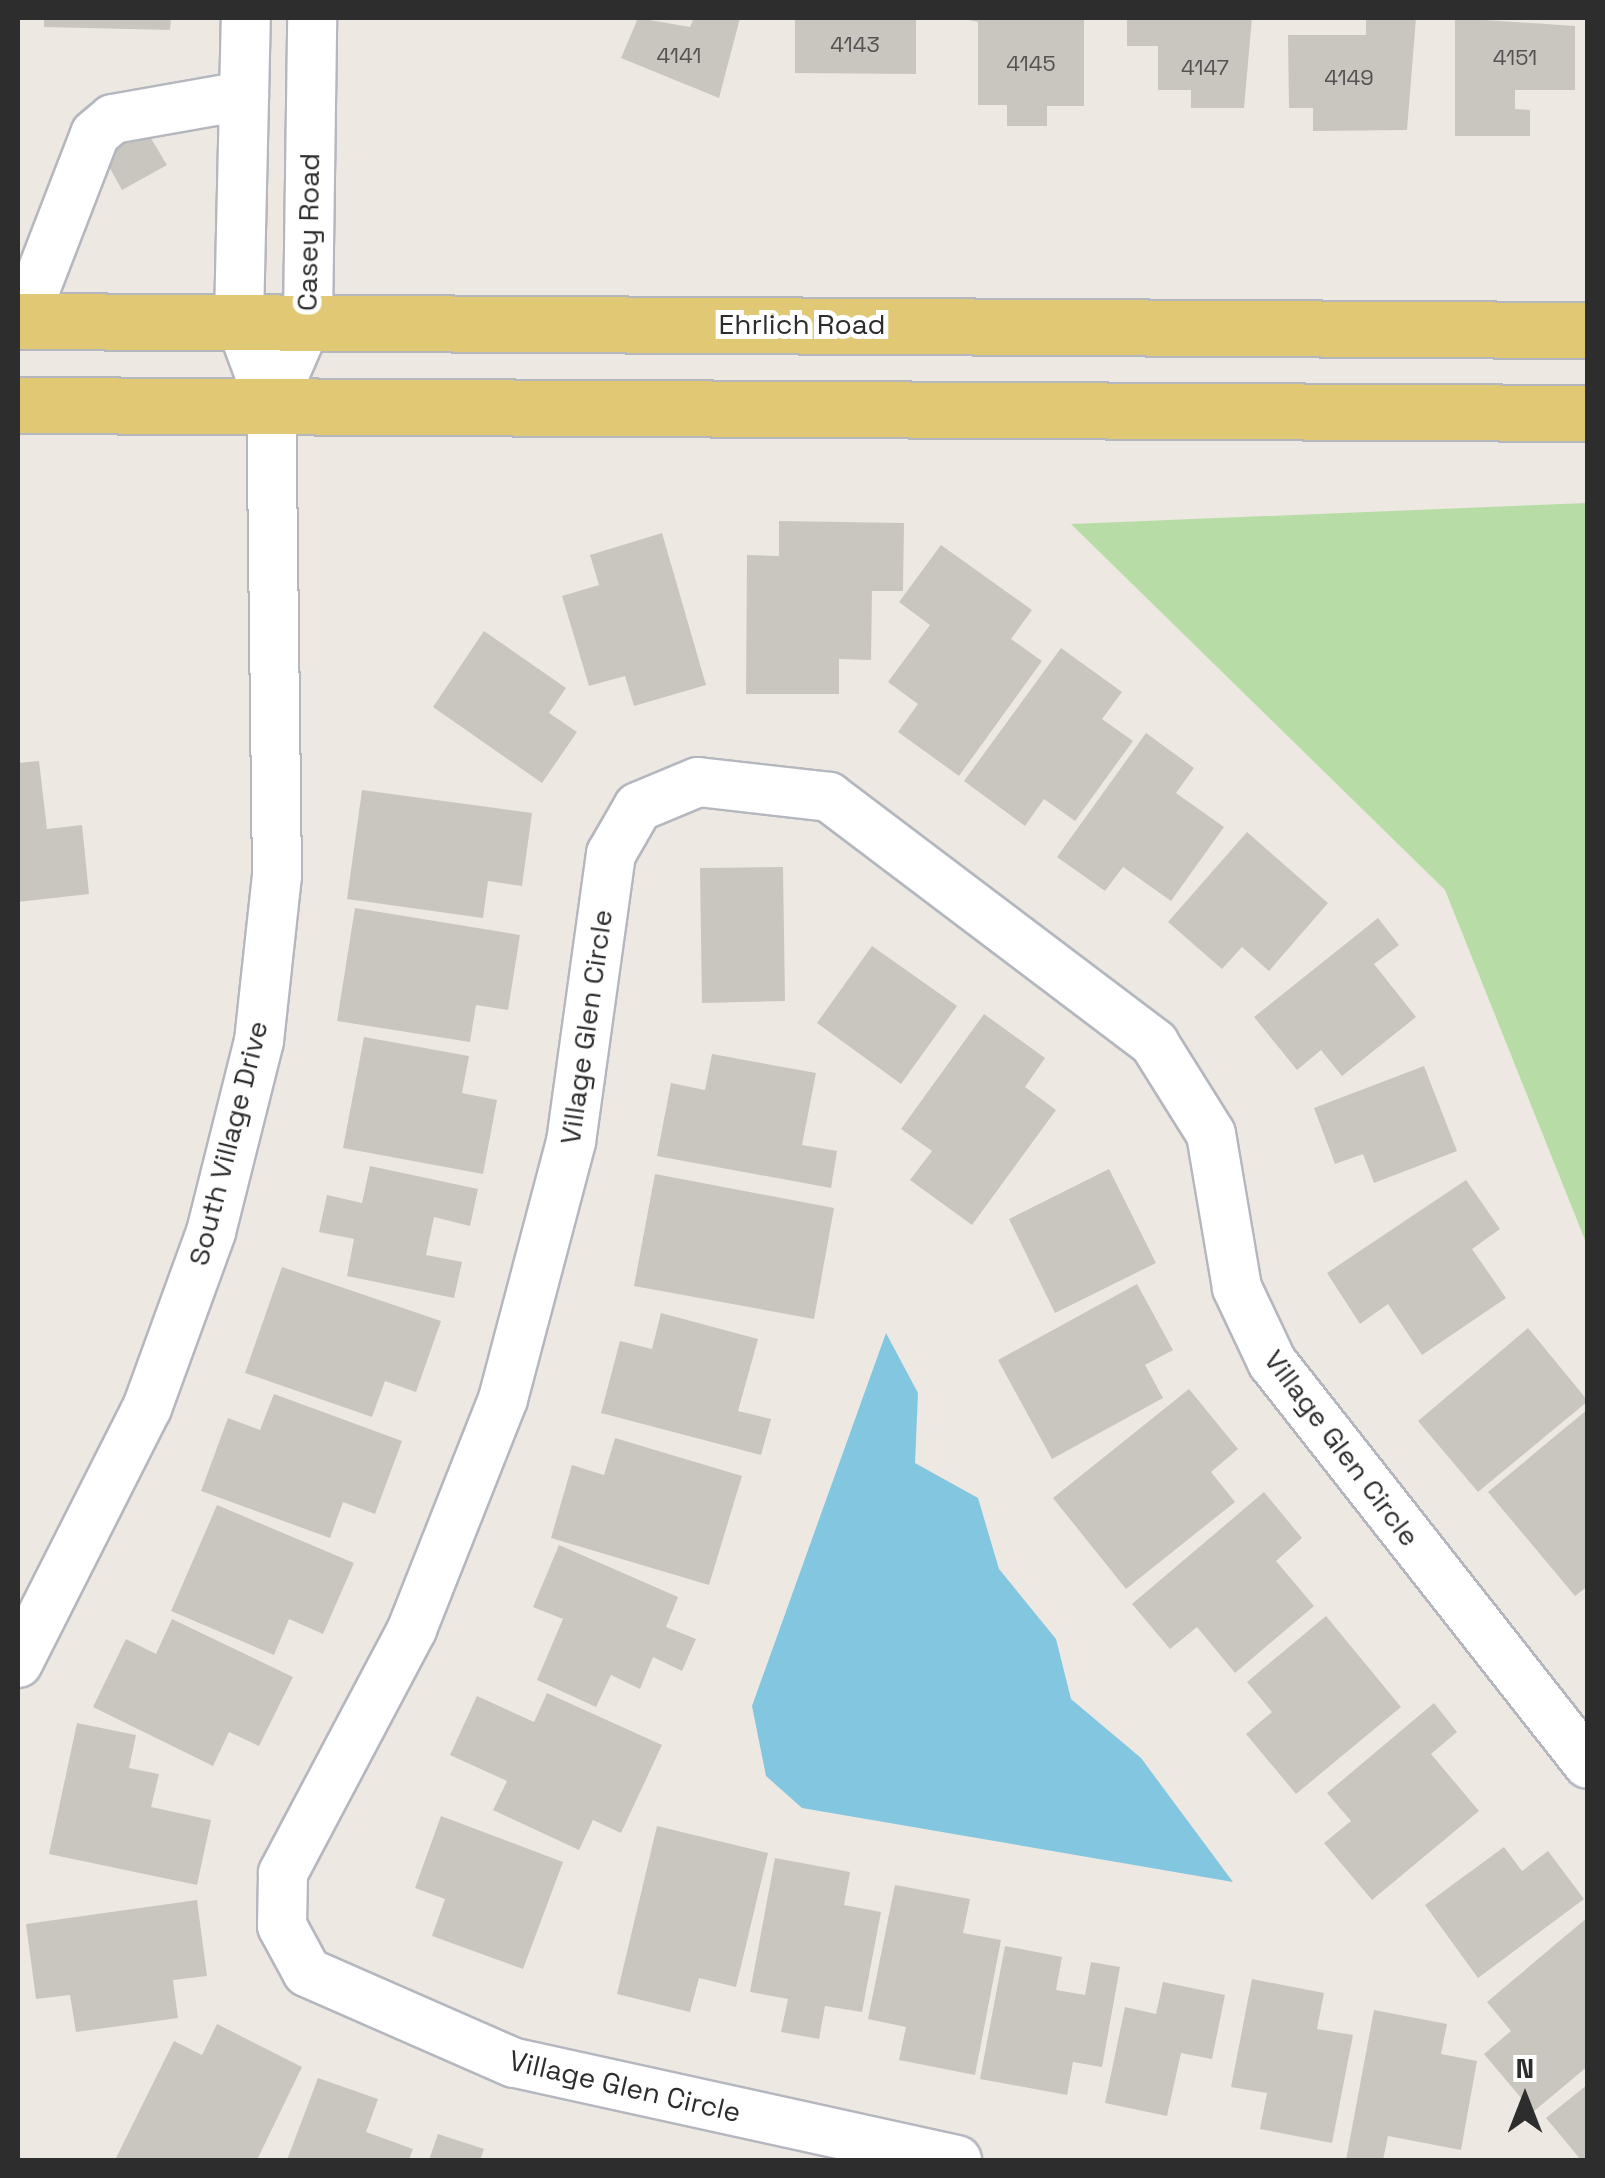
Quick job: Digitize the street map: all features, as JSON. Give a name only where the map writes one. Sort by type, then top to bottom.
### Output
[{"type":"main road","name":"Ehrlich Road","points":[[20,321],[239,319],[1588,330]]},
{"type":"main road","points":[[18,404],[1588,413]]},
{"type":"street","points":[[246,18],[239,319],[271,406]]},
{"type":"street","name":"Casey Road","points":[[271,406],[308,320],[312,18]]},
{"type":"street","points":[[20,321],[95,134],[113,120],[244,96]]},
{"type":"street","name":"South Village Drive","points":[[18,1663],[147,1408],[211,1232],[260,1042],[276,876],[271,406]]},
{"type":"street","name":"Village Glen Circle","points":[[957,2160],[514,2063],[307,1972],[282,1926],[283,1874],[412,1629],[502,1400],[571,1142],[610,854],[638,807],[698,782],[829,797],[1154,1043],[1211,1134],[1237,1288],[1272,1362],[1588,1764]]},
{"type":"green space","points":[[1588,503],[1587,1245],[1445,890],[1071,524]]},
{"type":"water","points":[[886,1333],[918,1393],[915,1463],[978,1498],[999,1569],[1056,1639],[1071,1699],[1141,1758],[1233,1882],[802,1808],[766,1776],[752,1706]]},
{"type":"building","points":[[44,18],[171,18],[170,30],[44,27]]},
{"type":"building","points":[[638,18],[690,27],[694,18],[740,18],[719,98],[621,58]]},
{"type":"building","points":[[795,18],[916,18],[916,74],[795,73]]},
{"type":"building","points":[[959,18],[1084,18],[1084,106],[1047,106],[1047,126],[1007,126],[1007,105],[978,105],[978,22]]},
{"type":"building","points":[[1127,18],[1252,18],[1244,108],[1191,108],[1191,90],[1158,90],[1158,46],[1127,46]]},
{"type":"building","points":[[1366,18],[1416,18],[1407,130],[1313,131],[1313,108],[1289,108],[1288,35],[1366,35]]},
{"type":"building","points":[[1455,18],[1575,26],[1575,90],[1515,90],[1515,109],[1530,110],[1530,136],[1455,136]]},
{"type":"building","points":[[146,130],[167,165],[122,190],[102,154]]},
{"type":"building","points":[[779,521],[904,523],[903,591],[872,591],[871,660],[839,659],[839,694],[746,694],[747,555],[779,556]]},
{"type":"building","points":[[662,533],[706,685],[634,706],[625,676],[589,686],[562,596],[599,585],[590,555]]},
{"type":"building","points":[[941,545],[1032,610],[1011,639],[1042,661],[959,776],[898,732],[918,704],[888,682],[930,625],[899,602]]},
{"type":"building","points":[[484,631],[566,688],[549,713],[577,732],[542,783],[433,707]]},
{"type":"building","points":[[1061,648],[1122,692],[1102,719],[1133,741],[1075,821],[1044,799],[1025,826],[964,781]]},
{"type":"building","points":[[1146,733],[1194,768],[1176,793],[1224,827],[1171,901],[1123,867],[1105,891],[1057,857]]},
{"type":"building","points":[[39,761],[47,829],[82,825],[89,894],[18,902],[18,763]]},
{"type":"building","points":[[362,790],[532,813],[522,886],[488,881],[483,918],[347,899]]},
{"type":"building","points":[[1247,832],[1328,903],[1269,971],[1242,947],[1222,969],[1168,922]]},
{"type":"building","points":[[783,867],[785,1001],[702,1003],[700,868]]},
{"type":"building","points":[[355,908],[520,935],[508,1010],[476,1005],[470,1042],[337,1021]]},
{"type":"building","points":[[1378,918],[1399,945],[1374,964],[1416,1017],[1342,1076],[1321,1050],[1297,1070],[1254,1017]]},
{"type":"building","points":[[872,946],[957,1006],[901,1084],[817,1023]]},
{"type":"building","points":[[984,1014],[1045,1058],[1025,1087],[1056,1110],[972,1225],[910,1180],[932,1151],[901,1129]]},
{"type":"building","points":[[364,1037],[469,1056],[462,1093],[497,1100],[483,1174],[343,1148]]},
{"type":"building","points":[[712,1054],[816,1073],[802,1145],[837,1151],[831,1188],[657,1156],[671,1083],[705,1090]]},
{"type":"building","points":[[1424,1066],[1457,1151],[1374,1183],[1363,1154],[1335,1164],[1314,1108]]},
{"type":"building","points":[[370,1166],[478,1189],[470,1226],[434,1217],[426,1255],[462,1262],[454,1298],[347,1276],[354,1239],[319,1232],[327,1195],[362,1203]]},
{"type":"building","points":[[1109,1169],[1156,1263],[1055,1313],[1009,1219]]},
{"type":"building","points":[[655,1174],[834,1208],[814,1319],[634,1286]]},
{"type":"building","points":[[1466,1180],[1500,1229],[1472,1249],[1506,1298],[1422,1355],[1388,1304],[1360,1324],[1327,1273]]},
{"type":"building","points":[[282,1267],[441,1321],[416,1392],[385,1381],[372,1417],[245,1373]]},
{"type":"building","points":[[1137,1284],[1173,1350],[1145,1365],[1163,1398],[1052,1459],[998,1360]]},
{"type":"building","points":[[661,1313],[758,1339],[738,1411],[771,1419],[761,1455],[601,1413],[620,1341],[652,1349]]},
{"type":"building","points":[[1528,1328],[1588,1401],[1478,1492],[1418,1421]]},
{"type":"building","points":[[1189,1389],[1238,1449],[1211,1472],[1235,1502],[1126,1589],[1053,1498]]},
{"type":"building","points":[[274,1394],[402,1441],[375,1514],[343,1502],[330,1538],[201,1491],[228,1418],[260,1430]]},
{"type":"building","points":[[1588,1409],[1588,1586],[1575,1596],[1488,1492]]},
{"type":"building","points":[[615,1438],[742,1476],[709,1585],[551,1538],[572,1465],[604,1475]]},
{"type":"building","points":[[1264,1492],[1302,1538],[1276,1561],[1314,1606],[1235,1673],[1197,1627],[1170,1649],[1132,1604]]},
{"type":"building","points":[[217,1505],[354,1563],[323,1634],[289,1619],[274,1655],[171,1611]]},
{"type":"building","points":[[559,1545],[678,1597],[666,1627],[696,1639],[682,1671],[653,1657],[640,1689],[611,1675],[596,1707],[537,1680],[563,1619],[533,1607]]},
{"type":"building","points":[[1326,1616],[1401,1707],[1296,1794],[1246,1734],[1272,1712],[1247,1682]]},
{"type":"building","points":[[172,1619],[293,1677],[259,1746],[229,1732],[213,1766],[93,1707],[126,1639],[156,1654]]},
{"type":"building","points":[[547,1693],[662,1745],[621,1833],[593,1820],[579,1850],[493,1810],[507,1781],[450,1755],[477,1696],[534,1722]]},
{"type":"building","points":[[1434,1703],[1457,1732],[1431,1754],[1479,1811],[1372,1900],[1324,1843],[1351,1821],[1327,1793]]},
{"type":"building","points":[[77,1723],[136,1735],[129,1768],[159,1774],[151,1807],[211,1820],[197,1885],[49,1854]]},
{"type":"building","points":[[441,1816],[563,1862],[523,1969],[432,1936],[445,1899],[415,1888]]},
{"type":"building","points":[[657,1826],[768,1853],[736,1987],[699,1978],[690,2012],[617,1994]]},
{"type":"building","points":[[1504,1847],[1522,1871],[1548,1851],[1584,1899],[1478,1978],[1425,1905]]},
{"type":"building","points":[[775,1858],[850,1872],[844,1905],[881,1912],[862,2012],[825,2006],[819,2039],[781,2032],[788,1999],[750,1992]]},
{"type":"building","points":[[895,1885],[970,1899],[963,1933],[1001,1940],[975,2075],[899,2060],[906,2027],[868,2019]]},
{"type":"building","points":[[197,1900],[207,1976],[173,1980],[178,2018],[76,2032],[70,1995],[36,1999],[26,1924]]},
{"type":"building","points":[[1588,1917],[1588,2066],[1533,2112],[1484,2054],[1511,2031],[1487,2002]]},
{"type":"building","points":[[1005,1946],[1062,1957],[1056,1990],[1085,1995],[1091,1962],[1120,1967],[1102,2067],[1073,2062],[1067,2095],[980,2079]]},
{"type":"building","points":[[1252,1979],[1324,1993],[1317,2029],[1353,2035],[1332,2143],[1260,2129],[1267,2093],[1231,2087]]},
{"type":"building","points":[[1163,1982],[1225,1995],[1212,2059],[1181,2053],[1167,2116],[1105,2103],[1125,2007],[1156,2014]]},
{"type":"building","points":[[1374,2010],[1447,2024],[1441,2054],[1477,2061],[1461,2150],[1388,2136],[1383,2160],[1346,2160]]},
{"type":"building","points":[[217,2024],[302,2067],[257,2160],[115,2160],[174,2041],[202,2055]]},
{"type":"building","points":[[318,2078],[378,2099],[366,2132],[413,2149],[409,2160],[287,2160]]},
{"type":"building","points":[[1588,2084],[1588,2160],[1581,2160],[1546,2118]]},
{"type":"building","points":[[438,2134],[484,2149],[480,2160],[429,2160]]}]
